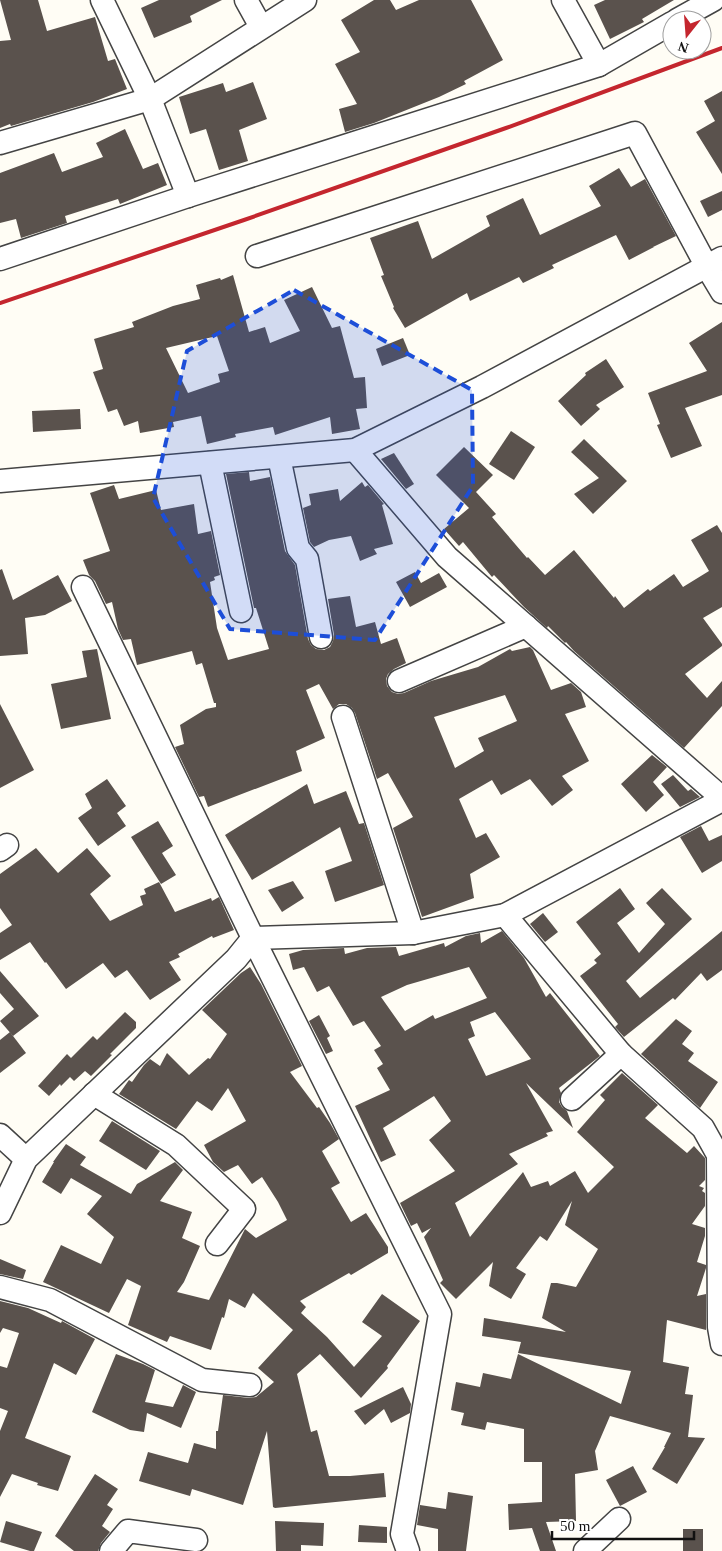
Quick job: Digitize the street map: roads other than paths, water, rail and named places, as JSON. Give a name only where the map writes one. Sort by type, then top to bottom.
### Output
[{"type":"street","points":[[102,0],[150,99],[188,196]]},
{"type":"street","points":[[246,0],[261,27]]},
{"type":"street","points":[[0,143],[150,99],[304,0]]},
{"type":"street","points":[[563,0],[599,65]]},
{"type":"street","points":[[696,10],[713,0]]},
{"type":"street","points":[[0,259],[188,196],[599,65],[662,29]]},
{"type":"street","points":[[257,256],[635,132],[714,262],[722,292]]},
{"type":"street","points":[[0,481],[355,450],[482,387],[714,262]]},
{"type":"street","points":[[0,1212],[26,1159],[236,959],[253,938],[414,933],[505,915],[722,799],[447,557],[355,450]]},
{"type":"street","points":[[278,457],[298,548],[307,559],[321,637]]},
{"type":"street","points":[[210,463],[240,611]]},
{"type":"street","points":[[83,587],[253,938],[440,1314],[402,1534],[408,1551]]},
{"type":"street","points":[[399,681],[526,626]]},
{"type":"street","points":[[343,717],[414,933]]},
{"type":"street","points":[[505,915],[621,1054],[703,1128],[718,1155],[719,1327],[722,1344]]},
{"type":"street","points":[[572,1099],[621,1054]]},
{"type":"street","points":[[94,1094],[176,1146],[244,1209],[217,1244]]},
{"type":"street","points":[[0,1135],[26,1159]]},
{"type":"street","points":[[0,1287],[50,1300],[202,1380],[250,1386]]},
{"type":"street","points":[[585,1551],[619,1519]]},
{"type":"street","points":[[111,1551],[128,1531],[196,1540]]},
{"type":"railway","points":[[0,303],[506,128],[722,48]]}]
